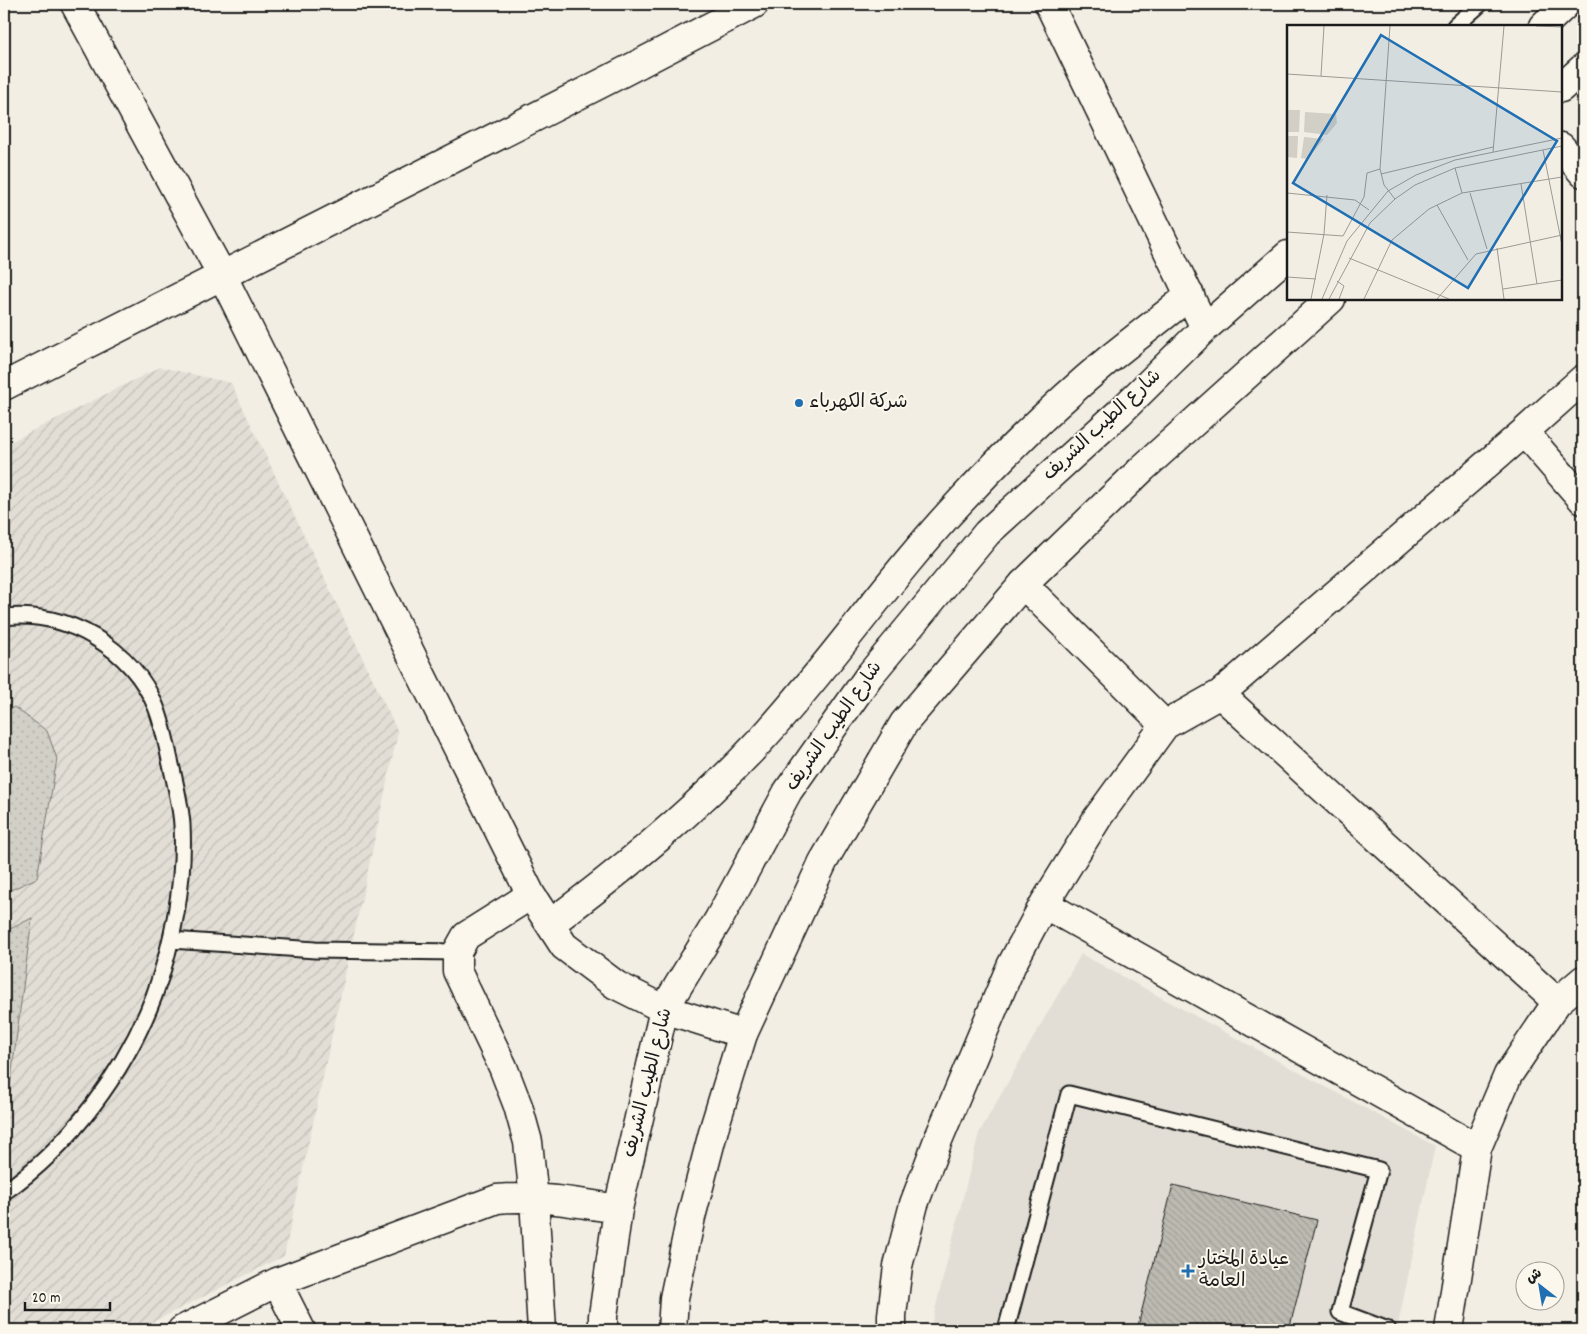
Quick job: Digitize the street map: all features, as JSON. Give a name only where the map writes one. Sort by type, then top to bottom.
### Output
[{"type":"street","points":[[75,4],[222,275],[531,895],[564,946],[616,985],[664,1009],[743,1034]]},
{"type":"street","points":[[4,386],[754,4]]},
{"type":"street","points":[[1049,4],[1205,328]]},
{"type":"street","points":[[1544,25],[1566,4]]},
{"type":"street","points":[[1562,87],[1583,68]]},
{"type":"street","points":[[1562,148],[1583,173]]},
{"type":"street","name":"شارع الطيب الشريف","points":[[603,1330],[603,1316],[618,1209],[664,1009],[718,918],[788,791],[869,676],[987,533],[1119,413],[1205,328],[1287,256]]},
{"type":"street","points":[[550,924],[606,882],[713,789],[805,690],[888,583],[964,498],[1030,430],[1080,385],[1108,360],[1190,295]]},
{"type":"street","points":[[672,1330],[674,1298],[691,1217],[743,1034],[823,862],[904,723],[1023,584],[1142,468],[1330,300]]},
{"type":"street","points":[[892,1330],[898,1266],[914,1204],[938,1140],[1011,966],[1044,904],[1098,817],[1165,725],[1220,694],[1583,379]]},
{"type":"street","points":[[1524,432],[1583,500]]},
{"type":"street","points":[[1023,584],[1165,725]]},
{"type":"street","points":[[1220,694],[1557,1002]]},
{"type":"street","points":[[531,895],[466,936],[457,952],[456,970],[503,1067],[518,1106],[528,1142],[534,1199],[542,1330]]},
{"type":"street","points":[[1044,904],[1477,1148]]},
{"type":"street","points":[[1449,1330],[1477,1148],[1508,1075],[1557,1002],[1583,980]]},
{"type":"street","points":[[182,1330],[278,1282],[497,1199],[515,1197],[618,1209]]},
{"type":"street","points":[[278,1282],[301,1330]]},
{"type":"lane","points":[[1456,25],[1480,4]]},
{"type":"lane","points":[[4,617],[30,617],[53,620],[76,628],[96,638],[115,651],[132,667],[156,706],[163,728],[182,824],[178,892],[171,940],[154,996],[128,1050],[97,1100],[59,1145],[15,1185],[4,1192]]},
{"type":"lane","points":[[171,940],[315,950],[457,952]]},
{"type":"lane","points":[[1006,1330],[1069,1094],[1379,1170],[1340,1312],[1388,1330]]},
{"type":"shaded area","points":[[160,367],[231,383],[398,732],[284,1256],[137,1330],[4,1330],[4,445]]},
{"type":"shaded area","points":[[14,707],[47,731],[57,759],[37,878],[4,893],[4,712]]},
{"type":"shaded area","points":[[32,918],[8,1102],[4,1113],[4,932]]},
{"type":"shaded area","points":[[1081,954],[1435,1146],[1397,1330],[931,1330],[979,1133]]},
{"type":"building","points":[[1173,1185],[1317,1220],[1289,1330],[1137,1330]]},
{"type":"place","name":"شركة الكهرباء","points":[[799,403]]},
{"type":"place","name":"عيادة المختار العامة","points":[[1188,1271]]}]
